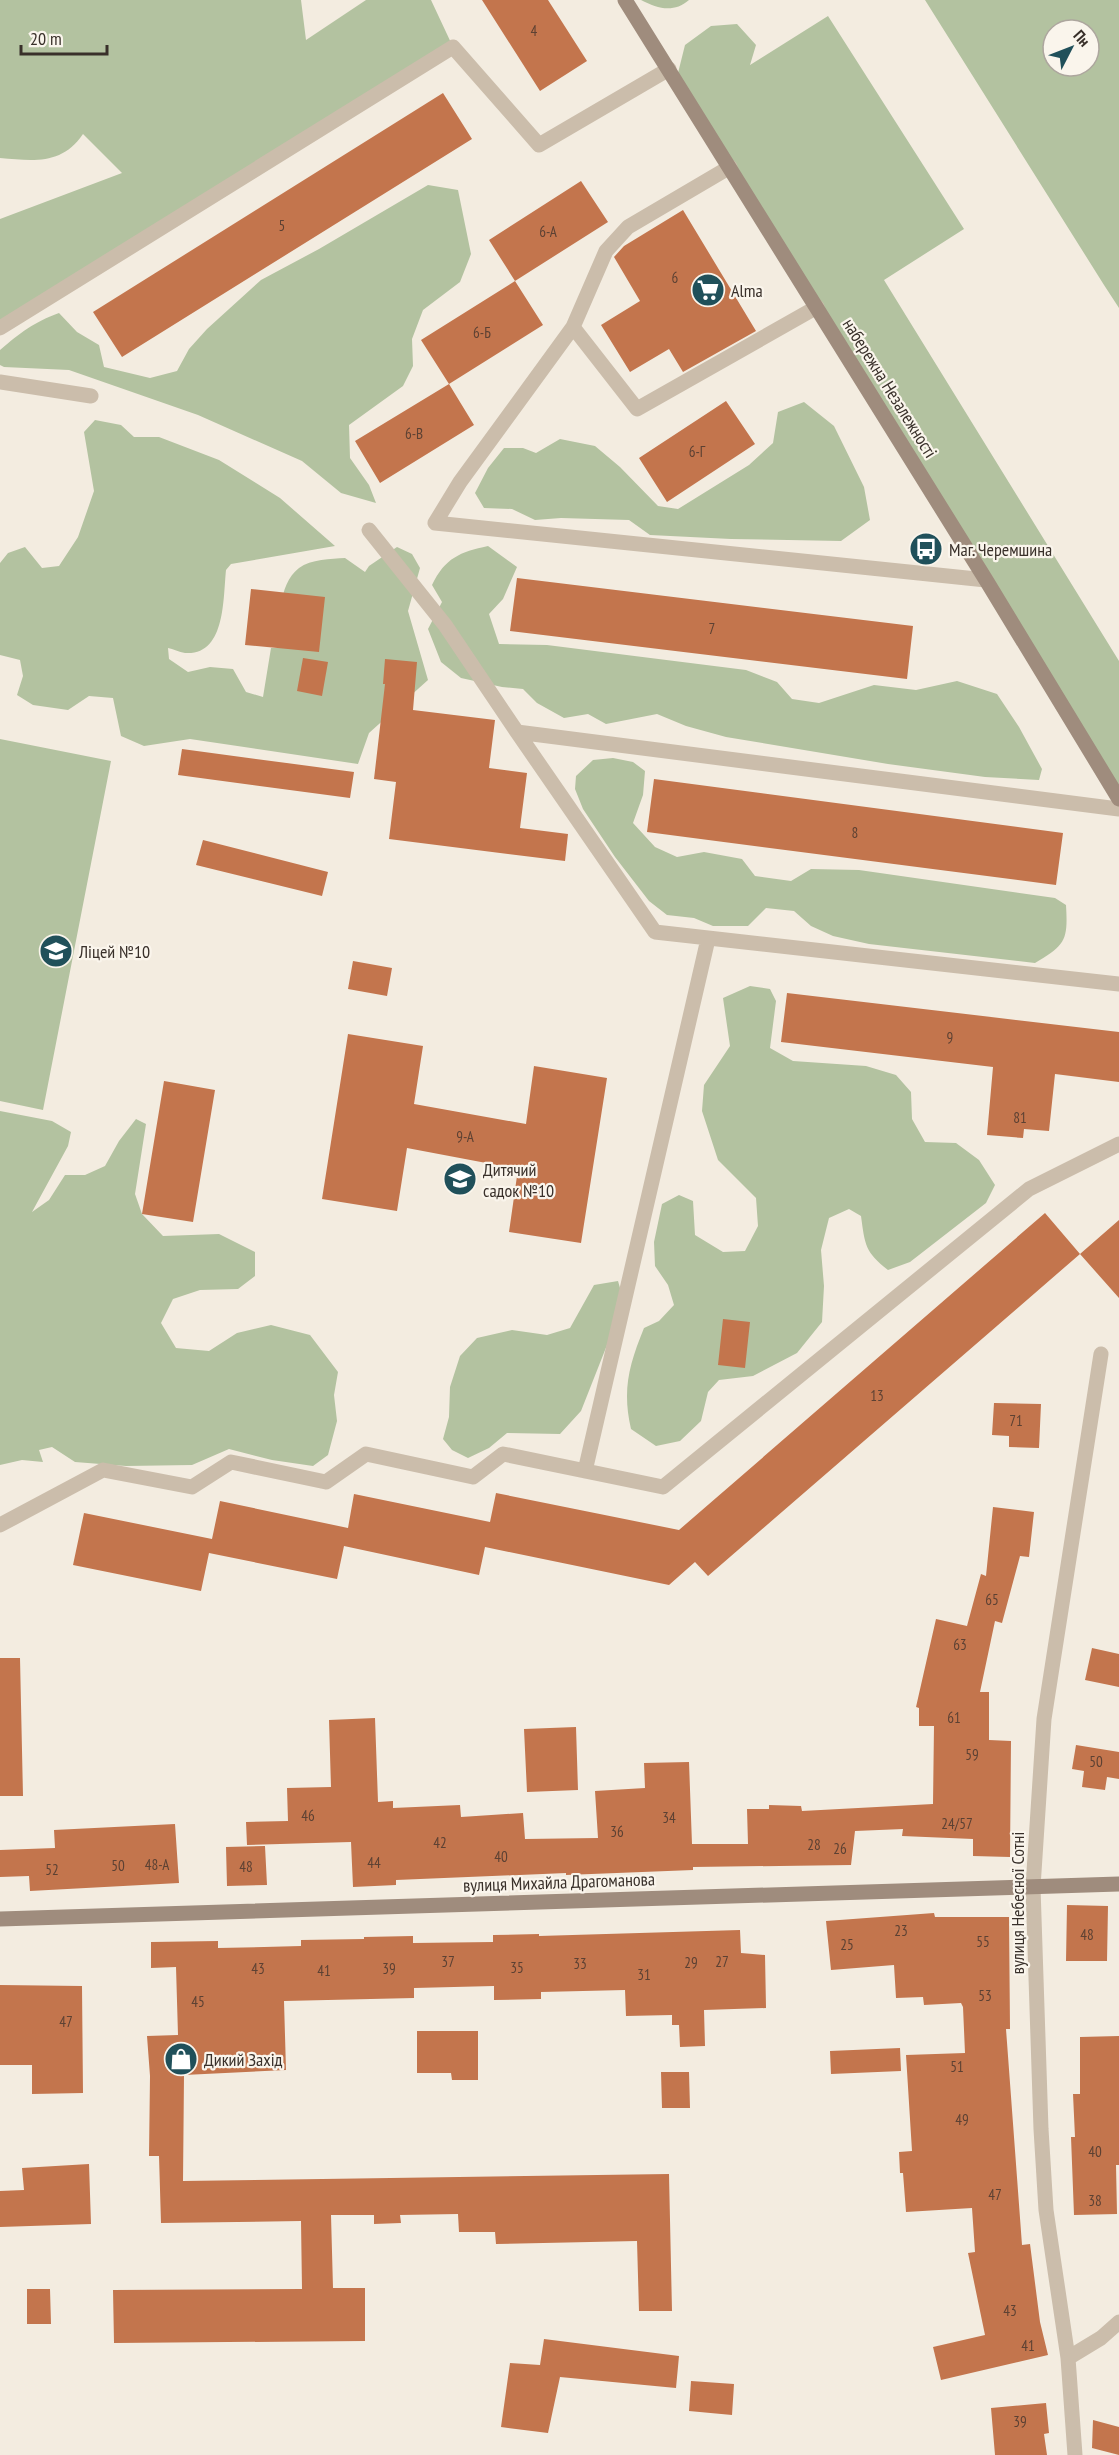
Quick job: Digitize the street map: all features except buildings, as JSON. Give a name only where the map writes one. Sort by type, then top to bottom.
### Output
[{"type":"street","name":"набережна Незалежності","points":[[625,0],[986,580],[1119,799]]},
{"type":"street","points":[[0,328],[453,47],[539,145],[669,69]]},
{"type":"street","points":[[730,167],[628,227],[606,251],[573,327],[460,482],[435,523],[986,580]]},
{"type":"street","points":[[573,327],[636,409],[817,307]]},
{"type":"street","points":[[0,382],[91,396]]},
{"type":"street","points":[[369,530],[445,625],[655,932],[1119,984]]},
{"type":"street","points":[[517,732],[1119,809]]},
{"type":"street","points":[[585,1471],[708,939]]},
{"type":"street","points":[[0,1525],[103,1470],[192,1487],[231,1462],[326,1482],[366,1454],[474,1477],[503,1454],[663,1487],[1029,1189],[1119,1144]]},
{"type":"street","name":"вулиця Небесної Сотні","points":[[1075,2455],[1068,2358],[1046,2210],[1033,1887],[1044,1719],[1101,1354]]},
{"type":"street","name":"вулиця Михайла Драгоманова","points":[[0,1919],[1119,1884]]},
{"type":"street","points":[[1068,2358],[1101,2338],[1119,2322]]},
{"type":"green space","points":[[0,0],[301,0],[306,40],[366,0],[431,0],[453,47],[0,328],[0,219],[122,173],[83,134],[66,151],[46,159],[0,158]]},
{"type":"green space","points":[[641,0],[689,0],[678,7],[666,8]]},
{"type":"green space","points":[[925,0],[1119,0],[1119,308]]},
{"type":"green space","points":[[828,16],[964,229],[884,280],[1119,661],[1119,799],[676,81],[685,45],[711,26],[737,24],[756,45],[750,65]]},
{"type":"green space","points":[[428,185],[458,190],[471,254],[460,282],[423,310],[412,339],[413,366],[403,386],[349,425],[350,458],[369,485],[376,503],[341,493],[302,461],[198,415],[69,370],[0,365],[0,350],[42,320],[59,313],[77,332],[99,345],[104,367],[150,378],[177,371],[189,349],[207,329],[261,280]]},
{"type":"green space","points":[[804,402],[834,426],[864,487],[870,520],[841,541],[650,535],[629,520],[561,518],[535,520],[512,509],[484,508],[475,493],[488,468],[504,448],[523,448],[536,453],[560,439],[595,446],[620,467],[658,506],[678,509],[749,465],[773,443],[778,412]]},
{"type":"green space","points":[[95,420],[121,425],[134,437],[159,437],[219,460],[280,498],[335,546],[231,564],[226,570],[220,623],[208,645],[198,651],[185,653],[168,648],[169,659],[188,672],[210,667],[233,669],[246,692],[263,697],[271,648],[277,648],[283,594],[292,575],[299,568],[315,561],[345,558],[365,572],[369,566],[397,547],[412,554],[420,568],[408,611],[428,680],[369,733],[358,764],[190,739],[144,746],[121,736],[113,698],[89,696],[68,710],[33,705],[17,695],[23,676],[20,660],[0,655],[0,563],[8,553],[25,547],[42,568],[59,566],[78,537],[94,491],[84,432]]},
{"type":"green space","points":[[488,546],[517,567],[503,599],[489,614],[499,644],[547,645],[746,670],[777,682],[792,699],[819,703],[874,685],[916,690],[957,681],[997,694],[1019,727],[1042,769],[1039,780],[985,777],[888,764],[726,737],[686,726],[657,714],[606,724],[588,714],[564,718],[537,703],[523,689],[461,678],[441,662],[428,629],[442,602],[432,585],[448,562],[461,554]]},
{"type":"green space","points":[[0,739],[111,761],[43,1110],[0,1101]]},
{"type":"green space","points":[[613,758],[633,762],[645,771],[643,795],[633,823],[655,847],[677,857],[704,852],[742,859],[755,876],[791,881],[811,869],[859,870],[1055,898],[1066,905],[1063,940],[1053,951],[1035,963],[869,944],[833,936],[811,926],[794,911],[766,908],[748,926],[713,926],[694,918],[667,915],[649,901],[615,857],[583,809],[575,789],[576,776],[593,760]]},
{"type":"green space","points":[[750,986],[770,989],[776,1001],[770,1048],[793,1061],[866,1066],[896,1075],[911,1092],[912,1119],[925,1142],[956,1143],[979,1160],[995,1185],[986,1203],[910,1262],[888,1270],[870,1253],[867,1247],[861,1216],[849,1209],[829,1218],[821,1250],[824,1286],[822,1322],[797,1353],[753,1376],[719,1380],[708,1392],[701,1421],[680,1441],[656,1446],[631,1429],[627,1390],[634,1354],[644,1328],[659,1321],[674,1305],[668,1285],[655,1266],[654,1242],[662,1204],[679,1195],[693,1201],[695,1235],[723,1252],[745,1251],[758,1226],[756,1198],[718,1160],[702,1111],[704,1085],[730,1046],[723,998]]},
{"type":"green space","points":[[0,1111],[52,1121],[71,1132],[68,1146],[32,1212],[49,1200],[65,1175],[85,1175],[105,1166],[119,1141],[136,1119],[146,1124],[135,1194],[142,1214],[163,1236],[219,1234],[255,1252],[255,1276],[238,1289],[200,1290],[173,1299],[161,1323],[176,1348],[209,1351],[237,1333],[271,1325],[310,1335],[338,1372],[334,1395],[337,1421],[328,1455],[313,1466],[272,1460],[229,1449],[192,1465],[126,1466],[75,1462],[52,1447],[39,1450],[43,1462],[22,1460],[0,1465]]},
{"type":"green space","points":[[618,1281],[624,1302],[581,1411],[560,1434],[507,1433],[489,1448],[468,1458],[452,1450],[443,1439],[449,1417],[450,1387],[460,1356],[477,1338],[512,1330],[547,1335],[570,1328],[594,1285]]},
{"type":"place","name":"Alma","points":[[708,290]]},
{"type":"place","name":"Маг. Черемшина","points":[[926,549]]},
{"type":"place","name":"Ліцей №10","points":[[56,951]]},
{"type":"place","name":"Дитячий садок №10","points":[[460,1179]]},
{"type":"place","name":"Дикий Захід","points":[[181,2059]]}]
